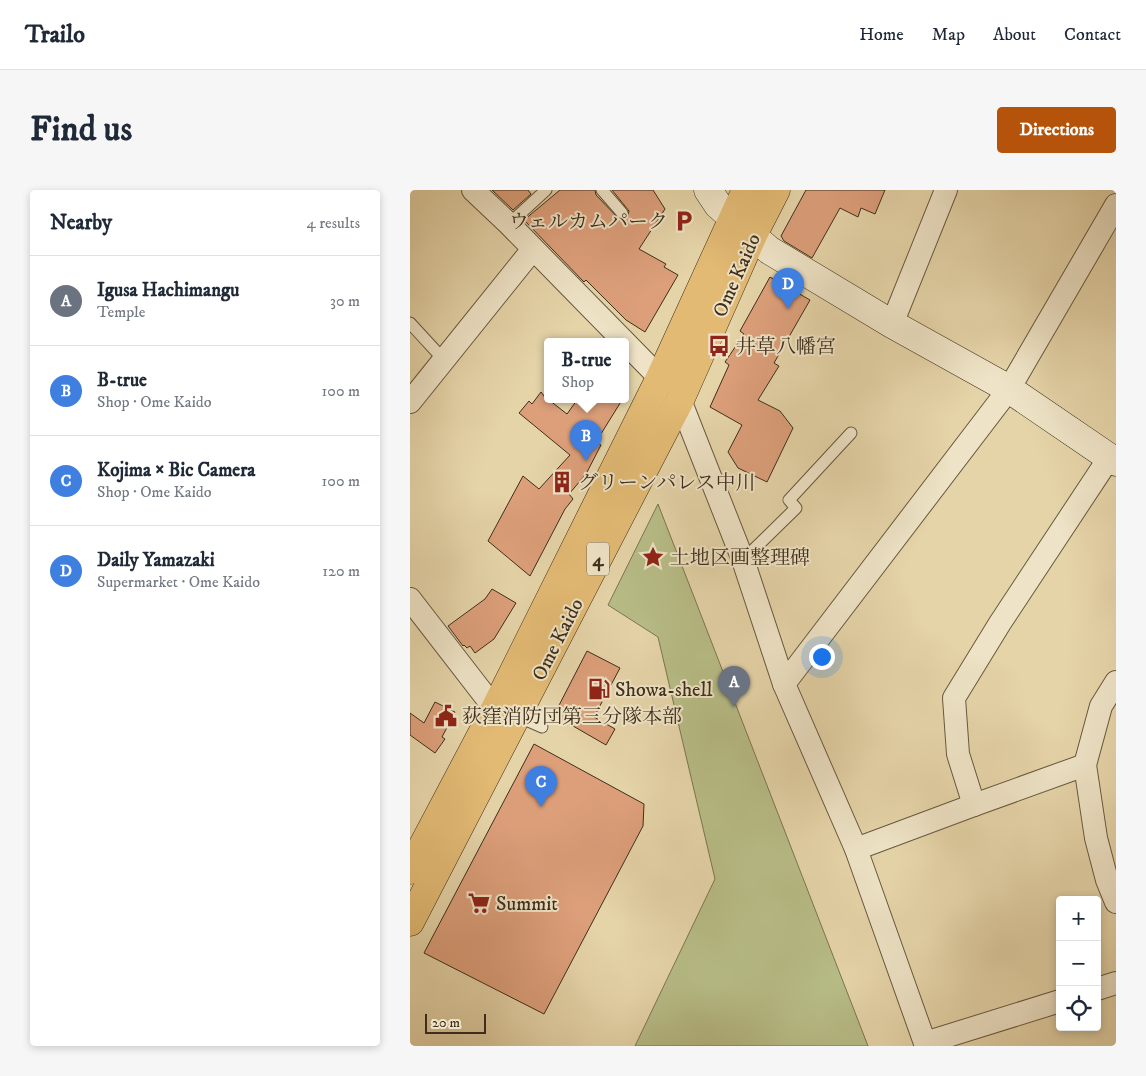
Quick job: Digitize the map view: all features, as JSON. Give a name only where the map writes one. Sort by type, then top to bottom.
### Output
[{"type":"main road","name":"Ome Kaido","points":[[410,922],[511,710],[746,190]]},
{"type":"main road","name":"Ome Kaido","points":[[410,870],[511,710],[680,400],[753,235],[776,190]]},
{"type":"street","points":[[473,190],[621,338]]},
{"type":"street","points":[[708,190],[718,206],[769,250],[892,324],[1009,389],[1113,460],[1000,623],[954,698],[958,754],[974,804]]},
{"type":"street","points":[[892,324],[946,190]]},
{"type":"street","points":[[784,684],[1009,389],[1116,205]]},
{"type":"street","points":[[410,402],[533,249]]},
{"type":"street","points":[[629,347],[660,378]]},
{"type":"street","points":[[680,400],[744,560],[784,684],[856,850],[926,1045],[1056,1002]]},
{"type":"street","points":[[410,599],[511,710]]},
{"type":"street","points":[[1116,682],[1101,706],[1085,765],[1096,838],[1107,880],[1116,902]]},
{"type":"street","points":[[856,850],[974,804],[1085,765]]},
{"type":"street","points":[[1101,988],[1116,983]]},
{"type":"lane","points":[[509,224],[546,190]]},
{"type":"lane","points":[[602,190],[622,213]]},
{"type":"lane","points":[[410,323],[444,360]]},
{"type":"lane","points":[[744,560],[796,508],[789,500],[851,433]]},
{"type":"lane","points":[[511,710],[544,723]]},
{"type":"green space","points":[[658,504],[868,1046],[635,1046],[715,879],[658,637],[608,605]]},
{"type":"building","points":[[492,190],[528,190],[531,194],[513,210]]},
{"type":"building","points":[[560,190],[595,190],[596,195],[620,220],[627,218],[629,211],[612,190],[653,190],[665,209],[639,249],[666,264],[664,267],[678,275],[645,332],[626,320],[586,280],[584,282],[524,220]]},
{"type":"building","points":[[806,190],[885,190],[875,214],[861,208],[858,217],[840,208],[812,258],[784,241],[781,236]]},
{"type":"building","points":[[770,277],[810,300],[774,363],[779,366],[758,400],[780,411],[793,428],[767,482],[738,468],[728,452],[742,425],[710,407],[729,365],[725,362],[744,334],[740,331]]},
{"type":"building","points":[[541,392],[544,396],[544,403],[553,403],[567,414],[575,403],[620,403],[596,442],[601,445],[586,474],[569,494],[573,499],[565,509],[530,576],[488,541],[523,476],[539,489],[570,455],[519,413],[529,401],[532,404]]},
{"type":"building","points":[[492,589],[516,603],[494,639],[475,653],[470,646],[467,648],[463,646],[448,626],[485,599]]},
{"type":"building","points":[[587,651],[620,668],[594,717],[615,729],[606,745],[554,715]]},
{"type":"building","points":[[435,702],[455,712],[442,737],[445,739],[435,753],[410,735],[410,713],[424,723]]},
{"type":"building","points":[[534,744],[644,804],[643,826],[544,1014],[424,953]]},
{"type":"place","name":"ウェルカムパーク","points":[[684,221]]},
{"type":"place","name":"Daily Yamazaki","points":[[788,309]]},
{"type":"place","name":"井草八幡宮","points":[[719,346]]},
{"type":"place","name":"B-true","points":[[586,461]]},
{"type":"place","name":"グリーンパレス中川","points":[[562,482]]},
{"type":"place","name":"土地区画整理碑","points":[[653,557]]},
{"type":"place","name":"Showa-shell","points":[[599,689]]},
{"type":"place","name":"Igusa Hachimangu","points":[[734,707]]},
{"type":"place","name":"荻窪消防団第三分隊本部","points":[[446,716]]},
{"type":"place","name":"Kojima × Bic Camera","points":[[541,807]]},
{"type":"place","name":"Summit","points":[[479,903]]}]
